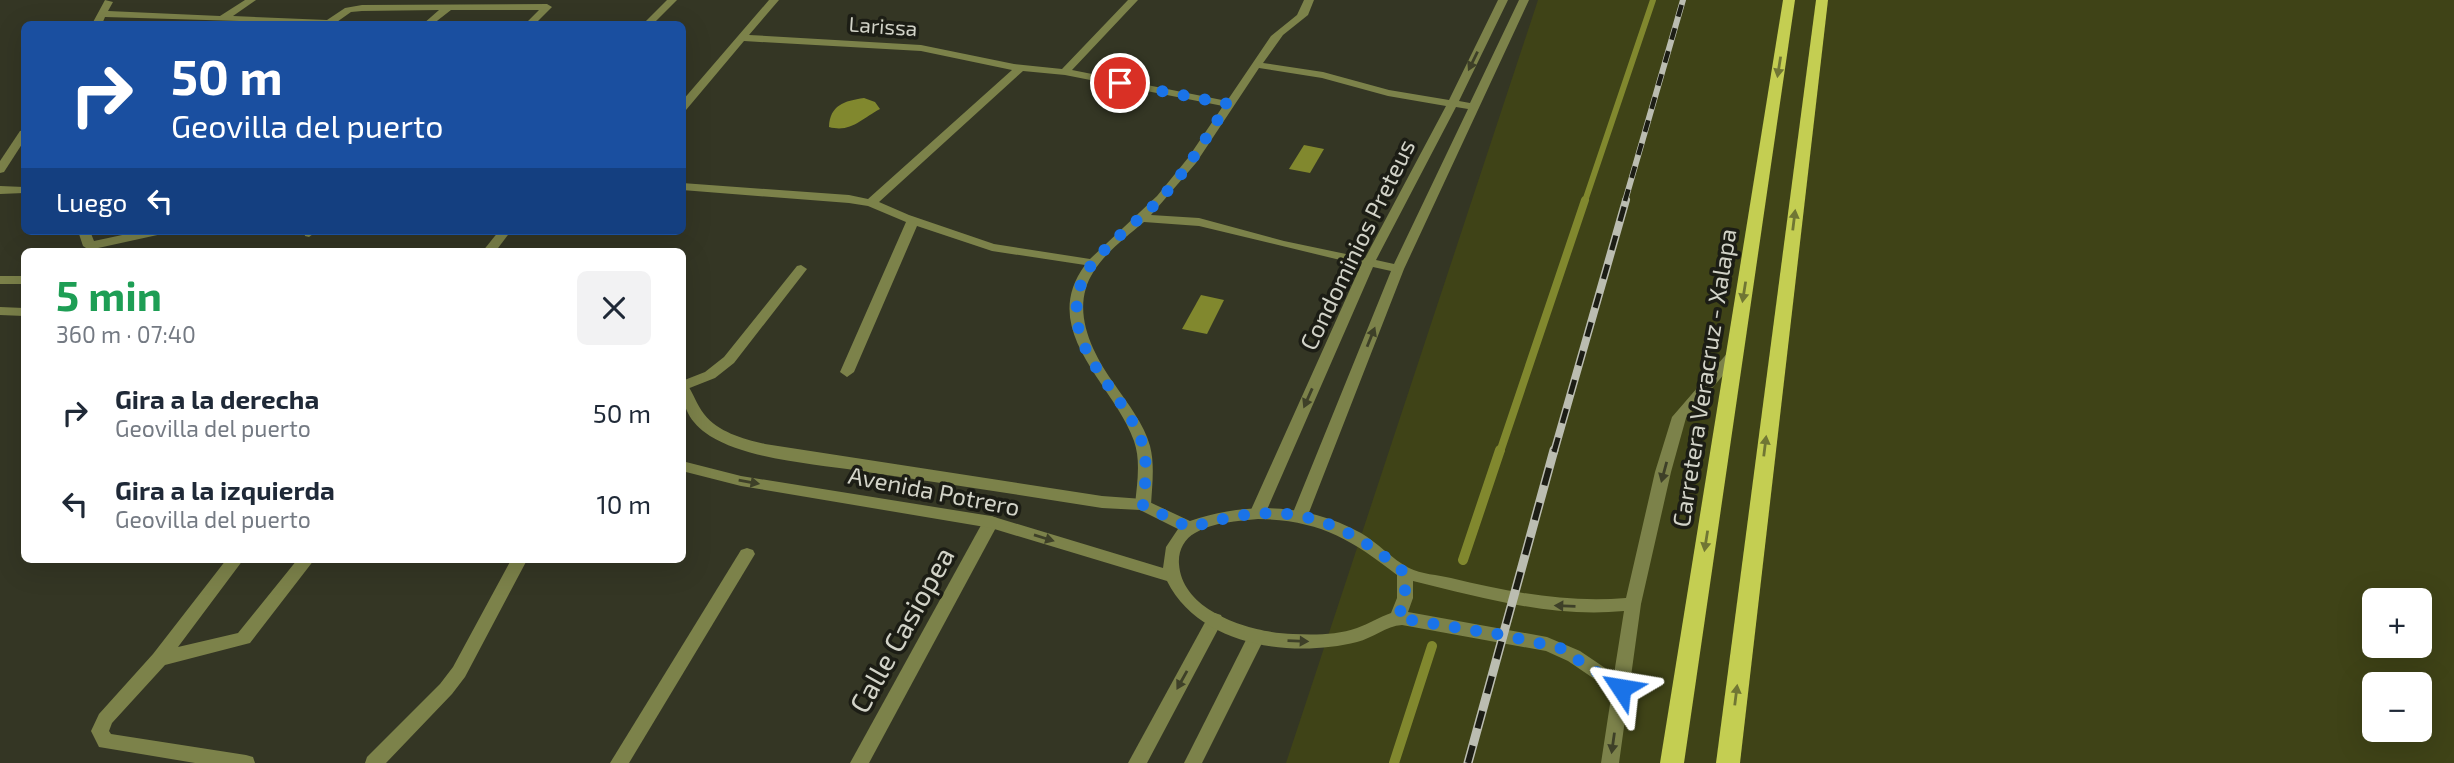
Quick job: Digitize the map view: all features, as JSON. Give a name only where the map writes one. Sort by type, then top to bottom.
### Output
[{"type":"main road","name":"Carretera Veracruz - Xalapa","points":[[1672,763],[1789,0]]},
{"type":"main road","points":[[1728,763],[1822,0]]},
{"type":"street","points":[[222,19],[251,0]]},
{"type":"street","points":[[362,8],[370,0]]},
{"type":"street","points":[[651,21],[672,0]]},
{"type":"street","points":[[686,103],[774,0]]},
{"type":"street","points":[[1065,72],[1133,0]]},
{"type":"street","points":[[1190,528],[1143,505],[1145,457],[1140,438],[1129,416],[1097,373],[1085,349],[1078,320],[1077,302],[1081,282],[1093,263],[1142,218],[1180,176],[1276,37],[1305,15],[1309,0]]},
{"type":"street","name":"Condominios Preteus","points":[[1258,512],[1369,262],[1453,103],[1503,0]]},
{"type":"street","name":"Condominios Preteus","points":[[1300,515],[1398,269],[1524,0]]},
{"type":"street","points":[[98,21],[108,2]]},
{"type":"street","points":[[432,21],[450,6]]},
{"type":"street","points":[[332,21],[348,10],[362,8],[547,7],[533,21]]},
{"type":"street","points":[[103,14],[264,21]]},
{"type":"street","name":"Larissa","points":[[742,38],[921,48],[1020,68],[1065,72],[1228,104]]},
{"type":"street","points":[[1257,65],[1323,75],[1388,93],[1475,107]]},
{"type":"street","points":[[871,203],[1020,68]]},
{"type":"street","points":[[0,170],[21,138]]},
{"type":"street","points":[[686,186],[828,196],[871,203],[912,221],[939,227],[992,247],[1093,263]]},
{"type":"street","points":[[0,190],[21,190]]},
{"type":"street","points":[[1142,218],[1199,222],[1283,244],[1398,269]]},
{"type":"street","points":[[847,372],[912,221]]},
{"type":"street","points":[[90,248],[142,235]]},
{"type":"street","points":[[686,386],[710,375],[729,360],[801,269]]},
{"type":"street","points":[[0,280],[21,280]]},
{"type":"street","points":[[0,311],[21,312]]},
{"type":"street","points":[[1610,763],[1633,604],[1663,472],[1679,417],[1735,353]]},
{"type":"street","name":"Avenida Potrero","points":[[686,392],[704,424],[732,440],[759,448],[1083,500],[1143,505]]},
{"type":"street","name":"Avenida Potrero","points":[[686,467],[741,481],[991,522],[1173,577]]},
{"type":"street","points":[[1621,688],[1560,648],[1503,635],[1398,618],[1376,629],[1337,639],[1298,642],[1256,637],[1215,620],[1191,604],[1173,577],[1171,554],[1178,538],[1190,528],[1236,515],[1258,512],[1300,515],[1358,537],[1405,573],[1552,605],[1600,607],[1633,604]]},
{"type":"street","name":"Calle Casiopea","points":[[859,763],[991,522]]},
{"type":"street","points":[[619,763],[747,554]]},
{"type":"street","points":[[233,563],[159,659],[105,719],[100,731],[105,741],[246,763]]},
{"type":"street","points":[[159,659],[244,638],[304,563]]},
{"type":"street","points":[[374,763],[446,689],[459,672],[517,563]]},
{"type":"street","points":[[1398,618],[1405,598],[1405,573]]},
{"type":"street","points":[[1137,763],[1215,620]]},
{"type":"street","points":[[1193,763],[1256,637]]},
{"type":"shaded area","points":[[1538,0],[2454,0],[2454,763],[1286,763]]},
{"type":"shaded area","points":[[864,98],[875,102],[880,109],[850,127],[829,127],[832,114],[839,105]]},
{"type":"shaded area","points":[[1304,145],[1324,149],[1310,173],[1289,169]]},
{"type":"shaded area","points":[[1201,295],[1224,300],[1207,334],[1182,329]]},
{"type":"waterway","points":[[1585,201],[1653,0]]},
{"type":"waterway","points":[[1500,452],[1585,200]]},
{"type":"waterway","points":[[1463,560],[1500,450]]},
{"type":"waterway","points":[[1394,763],[1432,646]]},
{"type":"railway","points":[[1625,201],[1683,0]]},
{"type":"railway","points":[[1554,452],[1626,200]]},
{"type":"railway","points":[[1468,763],[1554,450]]},
{"type":"route","points":[[1120,83],[1228,104],[1180,176],[1161,199],[1093,263],[1081,282],[1077,302],[1078,320],[1085,349],[1097,373],[1129,416],[1140,438],[1146,474],[1143,505],[1190,528],[1236,515],[1258,512],[1300,515],[1320,521],[1358,537],[1405,573],[1405,598],[1398,618],[1503,635],[1560,648],[1621,688]]}]
